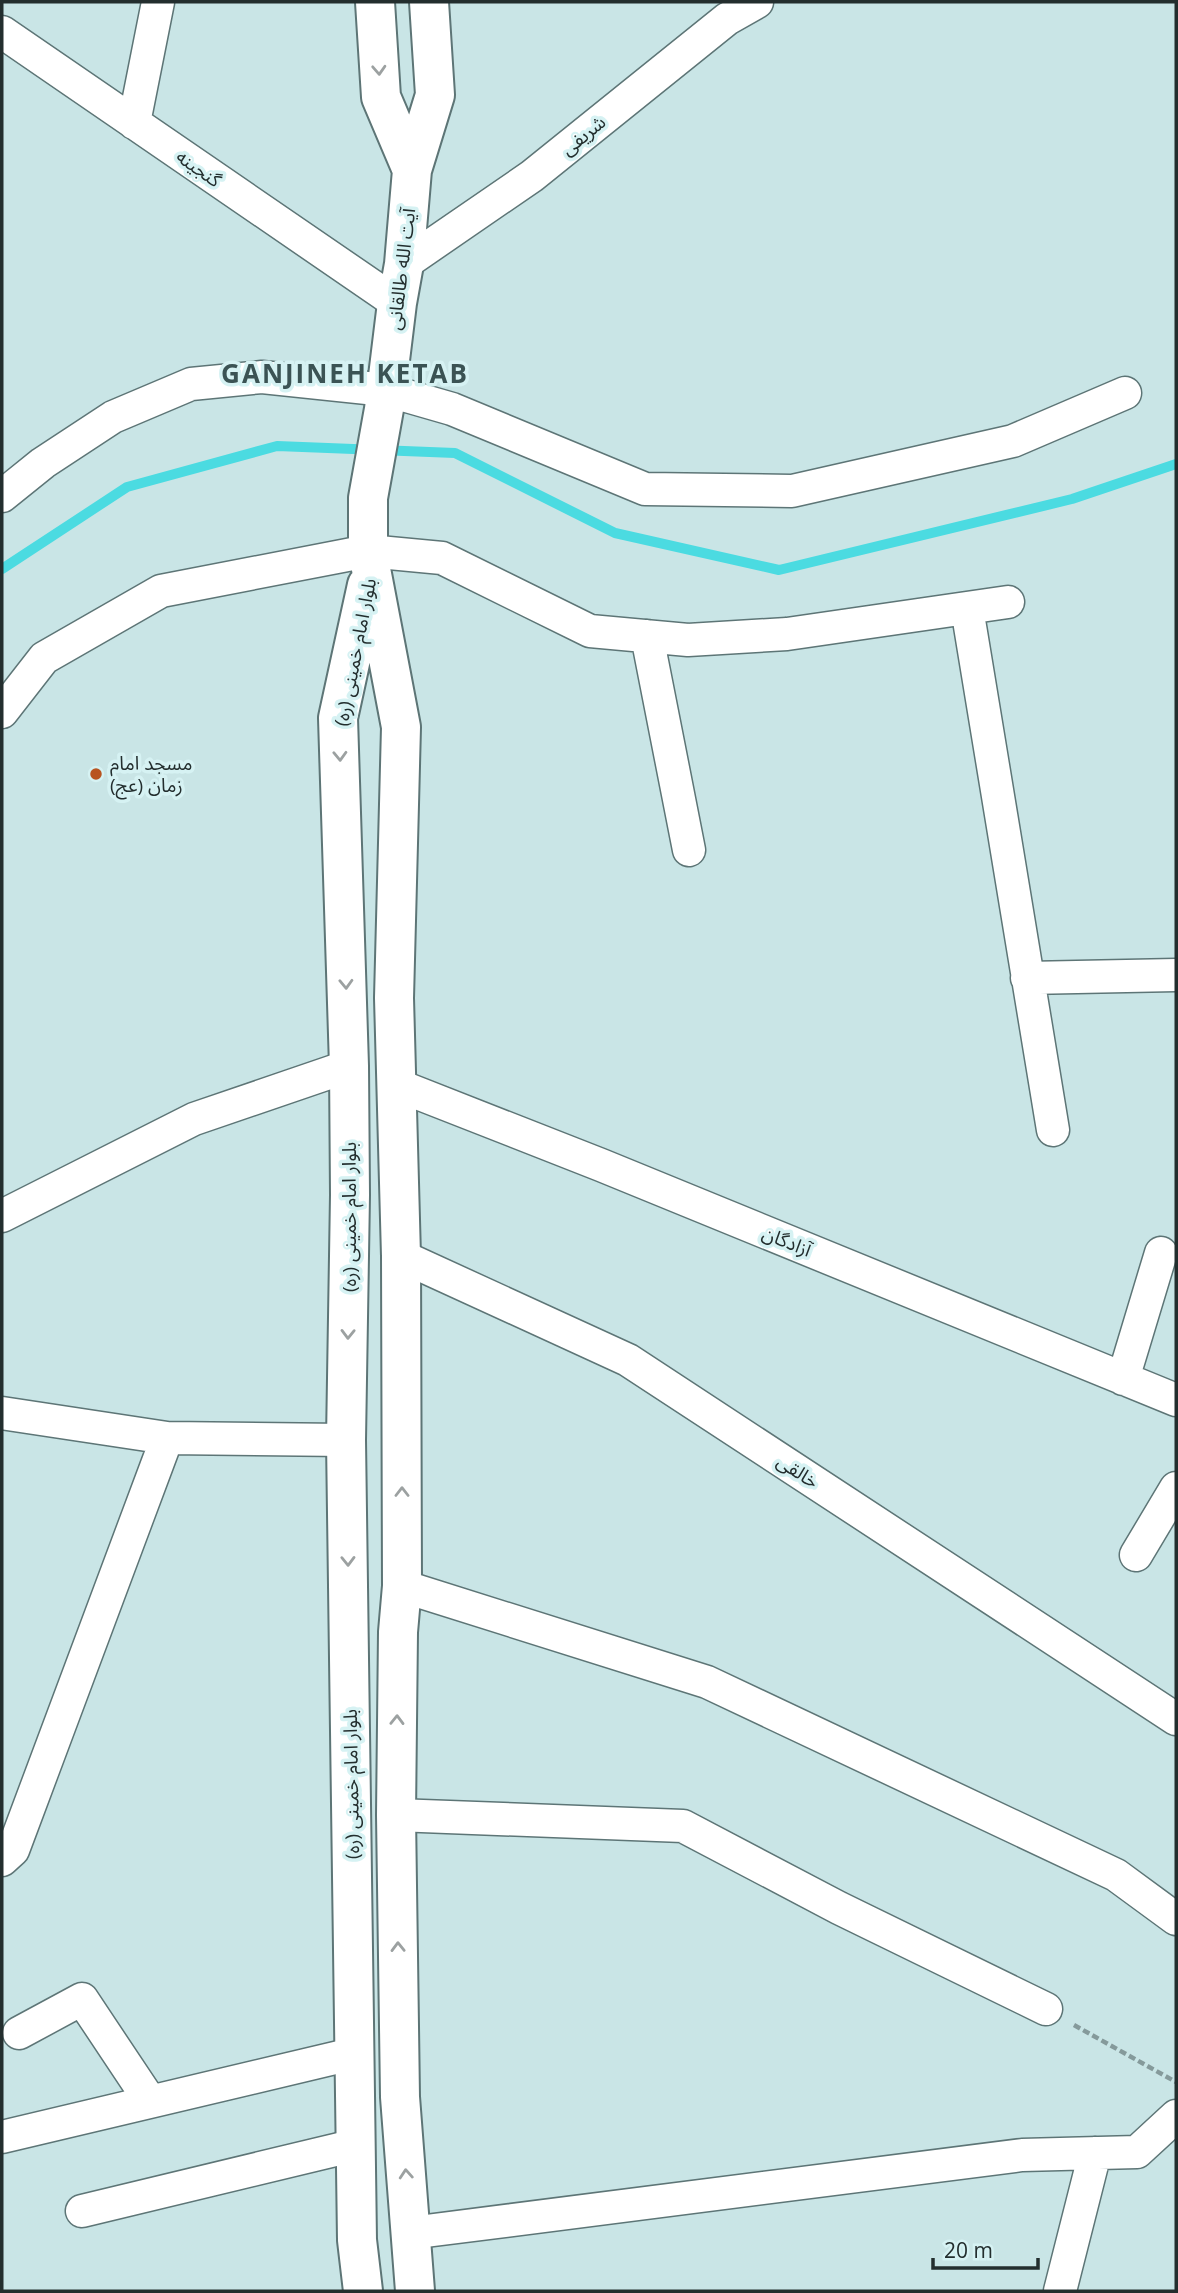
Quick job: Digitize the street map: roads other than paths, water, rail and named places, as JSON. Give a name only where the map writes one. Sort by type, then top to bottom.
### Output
[{"type":"main road","points":[[375,2],[381,97],[412,170]]},
{"type":"main road","name":"آیت الله طالقانی","points":[[370,560],[368,498],[404,264],[412,170],[435,95],[429,2]]},
{"type":"main road","name":"بلوار امام خمینی (ره)","points":[[363,2291],[357,2241],[346,1440],[349,1066],[338,718],[370,560]]},
{"type":"main road","name":"بلوار امام خمینی (ره)","points":[[370,560],[401,727],[394,998],[401,1256],[402,1586],[398,1632],[396,1815],[400,2097],[415,2291]]},
{"type":"street","points":[[134,122],[158,2]]},
{"type":"street","name":"شریفی","points":[[404,264],[532,176],[727,19],[757,2]]},
{"type":"street","name":"گنجینه","points":[[2,32],[397,303]]},
{"type":"street","points":[[2,496],[43,463],[113,417],[191,384],[262,377],[385,400],[452,409],[645,489],[792,491],[1013,441],[1125,393]]},
{"type":"street","points":[[2,712],[44,658],[161,591],[370,560],[442,558],[590,631],[688,640],[787,634],[1008,602]]},
{"type":"street","points":[[967,608],[1053,1130]]},
{"type":"street","points":[[647,636],[689,850]]},
{"type":"street","points":[[1027,978],[1176,975]]},
{"type":"street","points":[[2,1216],[194,1119],[349,1066]]},
{"type":"street","name":"آزادگان","points":[[397,1085],[1176,1401]]},
{"type":"street","points":[[1123,1379],[1161,1252]]},
{"type":"street","name":"خالقی","points":[[401,1256],[628,1360],[1176,1719]]},
{"type":"street","points":[[2,1413],[167,1438],[346,1440]]},
{"type":"street","points":[[2,1860],[13,1850],[167,1438]]},
{"type":"street","points":[[1136,1555],[1176,1488]]},
{"type":"street","points":[[402,1586],[707,1682],[1116,1875],[1176,1919]]},
{"type":"street","points":[[396,1815],[683,1826],[839,1908],[1046,2009]]},
{"type":"street","points":[[19,2034],[82,1999],[150,2102]]},
{"type":"street","points":[[2,2137],[355,2053]]},
{"type":"street","points":[[410,2233],[1022,2155],[1137,2152],[1176,2116]]},
{"type":"street","points":[[82,2211],[356,2145]]},
{"type":"street","points":[[1060,2291],[1095,2153]]},
{"type":"waterway","points":[[2,569],[127,487],[277,446],[455,453],[615,533],[779,570],[1072,499],[1176,464]]},
{"type":"place","name":"مسجد امام زمان (عج)","points":[[96,774]]},
{"type":"district","name":"GANJINEH KETAB","points":[[345,374]]}]
